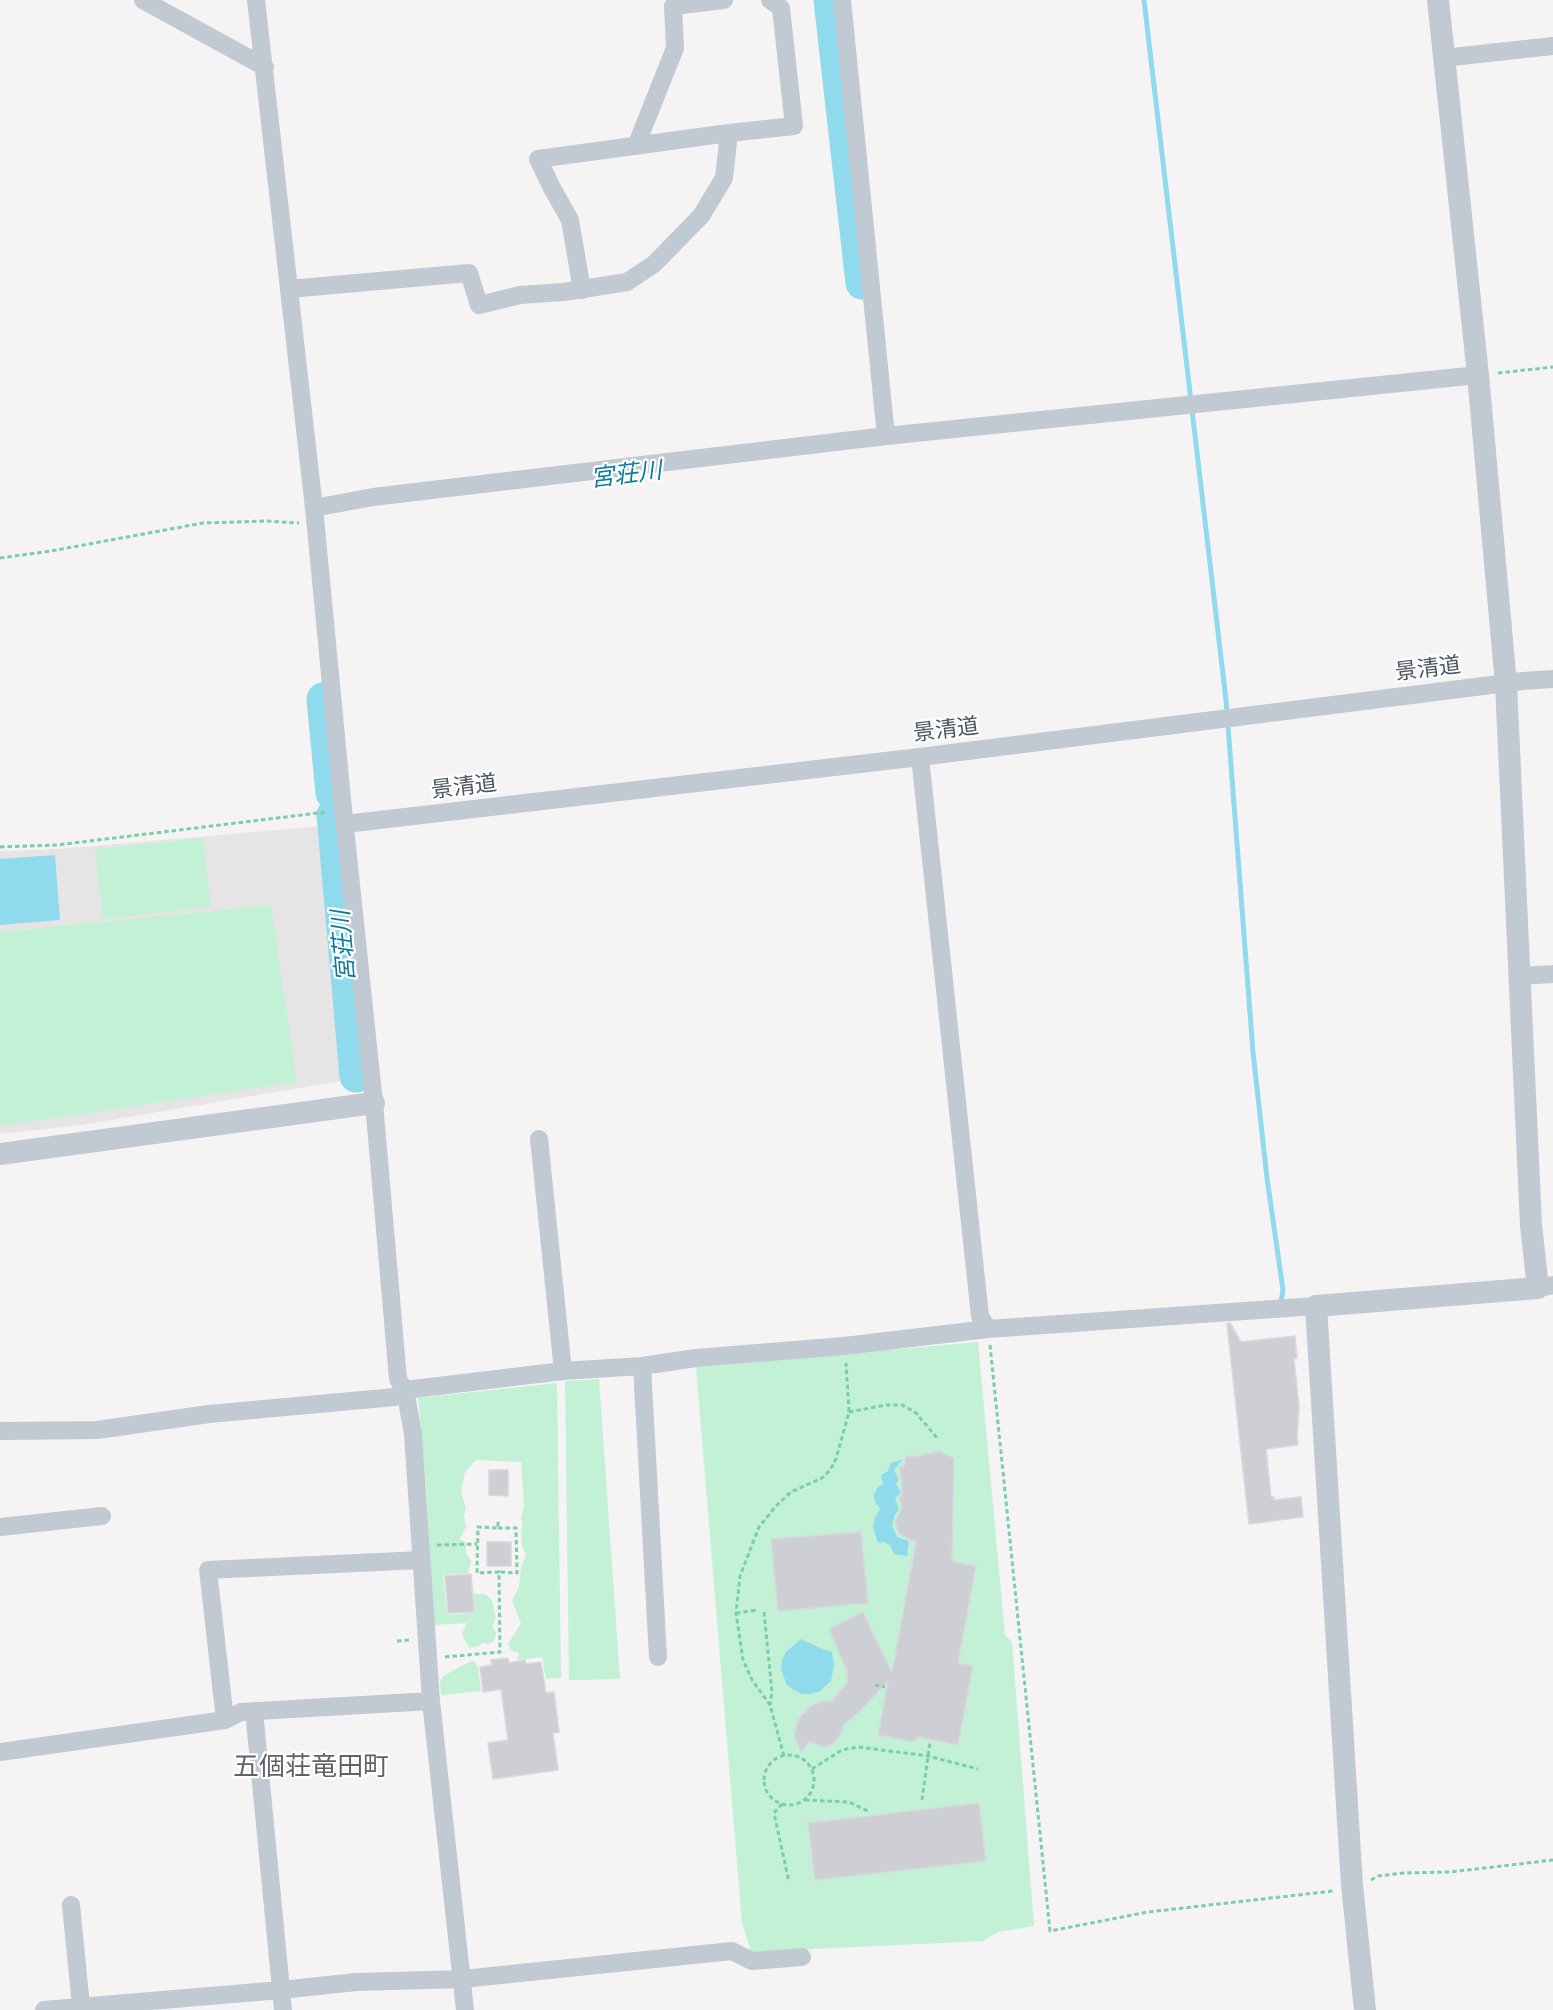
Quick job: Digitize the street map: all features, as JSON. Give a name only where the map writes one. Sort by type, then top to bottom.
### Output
[{"type":"street","points":[[143,0],[265,67]]},
{"type":"street","points":[[256,0],[315,516],[399,1378],[405,1390],[413,1434],[431,1701],[465,2010]]},
{"type":"street","points":[[636,146],[675,48],[673,6],[724,0]]},
{"type":"street","points":[[582,290],[570,220],[538,159],[794,126],[781,8],[770,0]]},
{"type":"street","points":[[842,0],[886,436]]},
{"type":"street","points":[[0,1431],[97,1430],[209,1414],[395,1397],[405,1390],[563,1371],[642,1366],[696,1358],[844,1346],[988,1329],[1316,1306],[1545,1286],[1531,1225],[1506,684],[1478,375],[1438,0]]},
{"type":"street","points":[[1443,58],[1553,46]]},
{"type":"street","points":[[289,289],[469,273],[479,305],[520,295],[582,290],[627,282],[654,264],[701,216],[724,178],[729,133]]},
{"type":"street","points":[[315,516],[385,496],[886,436],[1478,375]]},
{"type":"street","name":"景清道","points":[[344,816],[920,757],[1553,679]]},
{"type":"street","points":[[920,757],[980,1316],[988,1329]]},
{"type":"street","points":[[1520,976],[1553,974]]},
{"type":"street","points":[[0,1154],[374,1103]]},
{"type":"street","points":[[539,1139],[563,1371]]},
{"type":"street","points":[[1316,1306],[1352,1885],[1365,2010]]},
{"type":"street","points":[[642,1366],[658,1657]]},
{"type":"street","points":[[0,1527],[102,1516]]},
{"type":"street","points":[[225,1720],[208,1570],[421,1553]]},
{"type":"street","points":[[0,1752],[225,1720],[242,1712],[431,1701]]},
{"type":"street","points":[[254,1711],[283,2010]]},
{"type":"street","points":[[71,1905],[81,2006]]},
{"type":"street","points":[[45,2010],[356,1982],[463,1979],[732,1951],[752,1961],[802,1957]]},
{"type":"path","points":[[1478,375],[1553,366]]},
{"type":"path","points":[[0,558],[203,523],[266,521],[315,516]]},
{"type":"path","points":[[0,847],[57,845],[311,815],[344,816]]},
{"type":"path","points":[[988,1329],[1050,1931],[1148,1912],[1328,1893],[1378,1876],[1450,1872],[1553,1860]]},
{"type":"path","points":[[784,1756],[770,1705],[752,1680],[742,1660],[736,1613],[740,1576],[759,1527],[783,1498],[822,1478],[836,1459],[849,1412],[844,1346]]},
{"type":"path","points":[[849,1412],[886,1405],[902,1406],[916,1413],[938,1439]]},
{"type":"path","points":[[498,1521],[498,1528]]},
{"type":"path","points":[[478,1527],[516,1528],[517,1573],[477,1573],[477,1544],[478,1527]]},
{"type":"path","points":[[421,1553],[477,1544]]},
{"type":"path","points":[[428,1659],[500,1652],[499,1572]]},
{"type":"path","points":[[736,1613],[758,1610]]},
{"type":"path","points":[[764,1612],[772,1692],[770,1705]]},
{"type":"path","points":[[397,1641],[416,1639]]},
{"type":"path","points":[[875,1685],[885,1687]]},
{"type":"path","points":[[922,1800],[930,1742]]},
{"type":"path","points":[[812,1769],[842,1749],[858,1747],[928,1756],[978,1769]]},
{"type":"path","points":[[792,1755],[800,1758],[812,1769],[814,1786],[805,1800],[798,1804],[782,1804],[775,1801],[769,1795],[764,1779],[770,1764],[784,1756],[792,1755]]},
{"type":"path","points":[[805,1800],[849,1802],[870,1812]]},
{"type":"path","points":[[782,1804],[774,1813],[789,1882]]},
{"type":"shaded area","points":[[323,826],[347,1080],[82,1125],[0,1134],[0,851],[59,849]]},
{"type":"green space","points":[[203,838],[211,907],[103,919],[95,849]]},
{"type":"green space","points":[[271,905],[297,1082],[0,1126],[0,932]]},
{"type":"green space","points":[[978,1342],[1005,1635],[1012,1642],[1034,1926],[998,1932],[983,1941],[751,1952],[742,1923],[696,1367]]},
{"type":"green space","points":[[599,1379],[620,1679],[569,1680],[565,1381]]},
{"type":"green space","points":[[557,1383],[561,1678],[546,1679],[542,1657],[517,1660],[519,1653],[512,1651],[508,1644],[521,1623],[512,1601],[519,1587],[521,1567],[526,1555],[522,1547],[521,1529],[524,1506],[521,1462],[476,1460],[465,1472],[461,1491],[466,1509],[464,1516],[466,1527],[460,1539],[466,1543],[466,1553],[471,1561],[468,1573],[443,1575],[447,1615],[474,1613],[473,1594],[485,1594],[492,1600],[496,1619],[492,1626],[496,1633],[495,1639],[492,1643],[483,1642],[479,1646],[470,1648],[462,1633],[467,1623],[434,1625],[418,1398]]},
{"type":"green space","points":[[471,1661],[475,1662],[478,1668],[481,1691],[441,1695],[440,1681],[443,1676]]},
{"type":"water","points":[[55,855],[60,920],[0,925],[0,859]]},
{"type":"water","points":[[903,1459],[894,1470],[899,1480],[896,1484],[901,1493],[895,1498],[899,1510],[895,1514],[892,1525],[897,1537],[909,1541],[907,1556],[894,1554],[890,1545],[884,1542],[878,1543],[873,1527],[880,1509],[875,1502],[874,1495],[878,1487],[883,1484],[881,1475],[888,1471],[891,1463]]},
{"type":"water","points":[[801,1639],[832,1652],[834,1665],[831,1681],[820,1691],[811,1694],[802,1694],[787,1685],[781,1669],[786,1652]]},
{"type":"building","points":[[1230,1323],[1241,1342],[1295,1336],[1297,1358],[1294,1359],[1299,1407],[1298,1445],[1266,1449],[1271,1497],[1274,1497],[1274,1500],[1301,1497],[1303,1517],[1249,1524],[1227,1324]]},
{"type":"building","points":[[939,1451],[954,1458],[952,1561],[976,1566],[958,1663],[973,1666],[958,1745],[918,1737],[913,1742],[878,1735],[888,1681],[857,1714],[844,1724],[835,1742],[824,1747],[810,1741],[801,1752],[794,1736],[800,1717],[811,1706],[825,1701],[831,1702],[847,1683],[847,1671],[829,1629],[863,1612],[892,1673],[916,1542],[899,1534],[895,1522],[902,1507],[899,1498],[902,1496],[902,1480],[899,1468],[905,1465],[905,1456],[914,1457]]},
{"type":"building","points":[[489,1470],[508,1470],[508,1496],[489,1495]]},
{"type":"building","points":[[861,1532],[868,1603],[778,1611],[771,1539]]},
{"type":"building","points":[[487,1542],[511,1542],[511,1566],[487,1566]]},
{"type":"building","points":[[471,1574],[474,1612],[448,1613],[445,1576]]},
{"type":"building","points":[[508,1658],[509,1663],[525,1660],[526,1664],[541,1662],[546,1693],[554,1692],[559,1732],[553,1733],[558,1770],[493,1779],[488,1743],[508,1740],[501,1689],[483,1692],[480,1667],[492,1665],[491,1660]]},
{"type":"building","points":[[979,1803],[986,1861],[815,1880],[808,1823]]},
{"type":"waterway","name":"宮荘川","points":[[830,0],[862,283]]},
{"type":"waterway","points":[[1144,0],[1226,700],[1253,1052],[1267,1178],[1283,1290],[1281,1302]]},
{"type":"waterway","name":"宮荘川","points":[[323,699],[332,793]]},
{"type":"waterway","name":"宮荘川","points":[[333,815],[356,1076]]},
{"type":"district","name":"五個荘竜田町","points":[[311,1767]]}]
